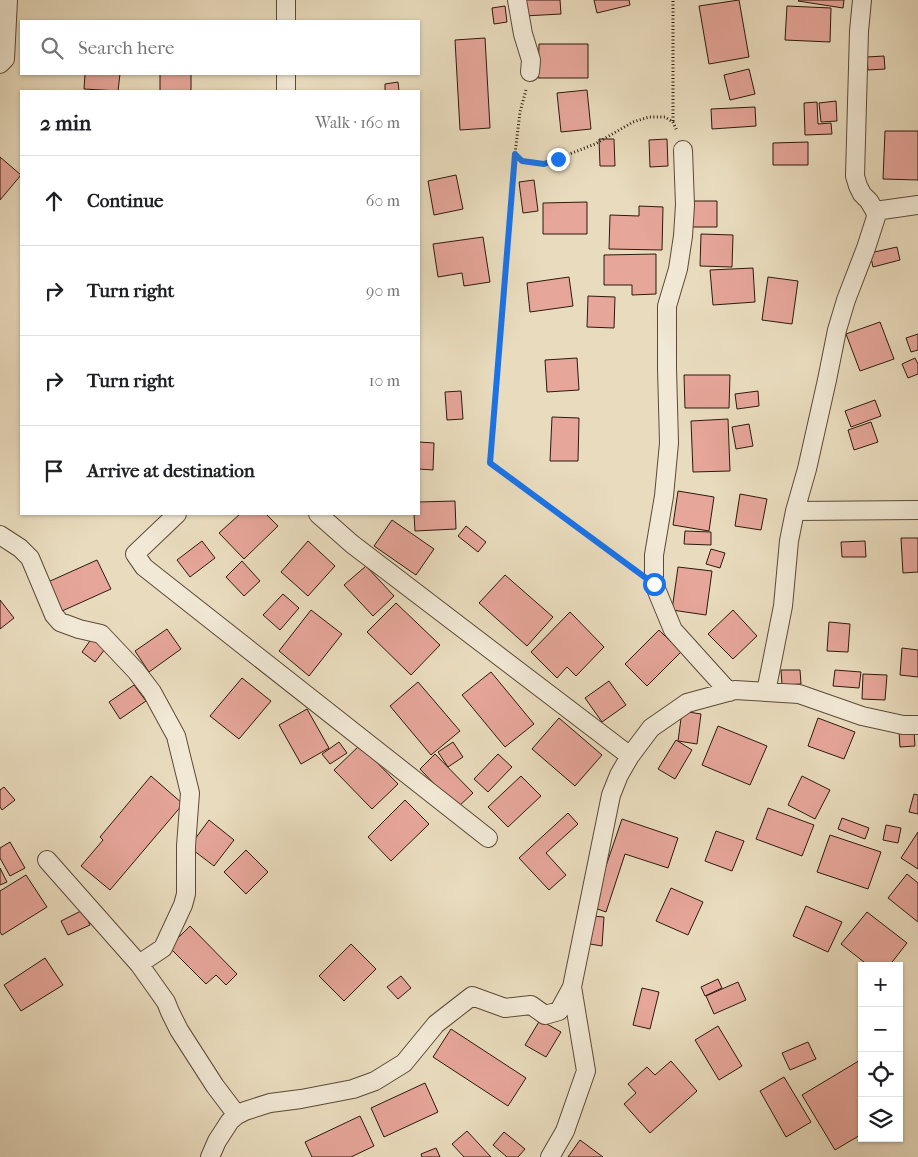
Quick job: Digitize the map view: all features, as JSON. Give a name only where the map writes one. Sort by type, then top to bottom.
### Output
[{"type":"street","points":[[0,64],[5,59],[8,0]]},
{"type":"street","points":[[286,0],[286,20]]},
{"type":"street","points":[[517,0],[523,34],[531,60],[530,72]]},
{"type":"street","points":[[766,692],[783,606],[789,541],[795,511],[807,469],[837,330],[876,217],[869,201],[862,194],[855,176],[859,31],[862,0]]},
{"type":"street","points":[[286,75],[286,90]]},
{"type":"street","points":[[682,150],[685,205],[678,269],[667,306],[669,443],[664,496],[654,555],[654,584],[673,630],[729,692]]},
{"type":"street","points":[[875,211],[918,205]]},
{"type":"street","points":[[795,511],[918,510]]},
{"type":"street","points":[[176,515],[135,554],[144,567],[488,838]]},
{"type":"street","points":[[319,515],[352,544],[630,756]]},
{"type":"street","points":[[0,535],[20,548],[30,558],[54,615],[60,622],[101,634],[136,671],[152,692],[176,736],[190,793],[186,846],[186,894],[183,905],[163,948],[139,964]]},
{"type":"street","points":[[210,1157],[217,1141],[230,1121],[237,1115],[270,1103],[353,1089],[375,1081],[404,1063],[436,1024],[472,996],[506,1008],[530,1005],[545,1015],[559,1011],[572,987],[611,795],[630,756],[651,728],[688,703],[735,690],[799,694],[862,716],[903,725],[918,725]]},
{"type":"street","points":[[47,860],[139,964],[162,996],[180,1030],[237,1115]]},
{"type":"street","points":[[550,1157],[565,1130],[586,1071],[572,987]]},
{"type":"path","points":[[673,0],[673,122],[679,135],[682,150]]},
{"type":"path","points":[[530,72],[520,112],[515,154],[490,463],[654,584]]},
{"type":"path","points":[[515,154],[522,161],[544,164],[595,144],[633,122],[649,117],[665,117],[673,122]]},
{"type":"building","points":[[524,0],[560,0],[561,14],[524,16]]},
{"type":"building","points":[[594,0],[629,0],[630,5],[597,13]]},
{"type":"building","points":[[739,0],[749,57],[709,64],[699,6]]},
{"type":"building","points":[[799,0],[844,0],[843,8]]},
{"type":"building","points":[[505,6],[507,22],[494,24],[492,8]]},
{"type":"building","points":[[787,6],[831,8],[830,42],[785,40]]},
{"type":"building","points":[[485,38],[490,128],[460,130],[455,40]]},
{"type":"building","points":[[539,44],[588,44],[588,78],[538,78]]},
{"type":"building","points":[[884,56],[885,69],[868,70],[867,57]]},
{"type":"building","points":[[749,69],[755,94],[730,100],[724,75]]},
{"type":"building","points":[[85,75],[120,75],[118,90],[84,89]]},
{"type":"building","points":[[160,75],[191,75],[191,90],[160,90]]},
{"type":"building","points":[[398,82],[399,90],[385,90],[385,84]]},
{"type":"building","points":[[587,90],[591,129],[561,132],[557,93]]},
{"type":"building","points":[[836,101],[837,121],[821,122],[819,103]]},
{"type":"building","points":[[817,102],[818,124],[831,123],[832,134],[805,135],[804,103]]},
{"type":"building","points":[[755,107],[756,126],[712,129],[711,109]]},
{"type":"building","points":[[885,131],[918,131],[918,180],[883,179]]},
{"type":"building","points":[[599,139],[614,139],[615,166],[600,166]]},
{"type":"building","points":[[667,139],[668,166],[650,167],[649,140]]},
{"type":"building","points":[[808,142],[808,165],[773,165],[773,143]]},
{"type":"building","points":[[0,157],[20,176],[0,200]]},
{"type":"building","points":[[456,175],[463,209],[434,215],[428,181]]},
{"type":"building","points":[[534,180],[538,211],[523,213],[519,182]]},
{"type":"building","points":[[690,201],[717,201],[717,227],[690,227]]},
{"type":"building","points":[[587,202],[587,234],[543,234],[543,203]]},
{"type":"building","points":[[639,206],[663,207],[662,250],[609,249],[610,215],[639,216]]},
{"type":"building","points":[[701,234],[733,235],[732,267],[700,266]]},
{"type":"building","points":[[483,237],[490,282],[464,286],[462,273],[438,277],[433,244]]},
{"type":"building","points":[[897,247],[900,260],[873,267],[870,253]]},
{"type":"building","points":[[656,254],[656,294],[632,295],[632,285],[604,285],[604,255]]},
{"type":"building","points":[[753,268],[755,302],[713,305],[710,270]]},
{"type":"building","points":[[569,277],[573,306],[530,312],[527,283]]},
{"type":"building","points":[[768,277],[798,281],[792,324],[762,320]]},
{"type":"building","points":[[588,296],[615,297],[614,328],[587,327]]},
{"type":"building","points":[[880,322],[894,359],[860,371],[846,334]]},
{"type":"building","points":[[918,334],[918,350],[911,352],[906,338]]},
{"type":"building","points":[[577,358],[579,390],[547,392],[545,360]]},
{"type":"building","points":[[915,358],[918,364],[918,374],[908,378],[902,364]]},
{"type":"building","points":[[684,375],[730,375],[729,408],[685,408]]},
{"type":"building","points":[[461,391],[463,419],[447,420],[445,392]]},
{"type":"building","points":[[758,391],[759,406],[737,409],[735,394]]},
{"type":"building","points":[[875,400],[881,416],[851,427],[845,411]]},
{"type":"building","points":[[552,417],[579,418],[578,461],[550,461]]},
{"type":"building","points":[[728,419],[730,471],[693,472],[691,421]]},
{"type":"building","points":[[871,422],[878,442],[854,450],[848,430]]},
{"type":"building","points":[[749,424],[753,446],[736,449],[732,427]]},
{"type":"building","points":[[420,442],[434,443],[433,470],[420,469]]},
{"type":"building","points":[[678,491],[714,497],[709,531],[673,525]]},
{"type":"building","points":[[740,494],[767,499],[761,530],[735,526]]},
{"type":"building","points":[[455,501],[456,529],[415,531],[414,515],[420,515],[420,502]]},
{"type":"building","points":[[239,515],[267,515],[278,526],[244,559],[219,533]]},
{"type":"building","points":[[392,520],[434,549],[416,575],[374,546]]},
{"type":"building","points":[[466,526],[486,542],[478,552],[458,536]]},
{"type":"building","points":[[685,531],[711,532],[711,545],[684,544]]},
{"type":"building","points":[[901,538],[918,538],[918,572],[903,573]]},
{"type":"building","points":[[202,541],[215,558],[190,577],[177,560]]},
{"type":"building","points":[[308,541],[335,566],[308,596],[281,572]]},
{"type":"building","points":[[865,541],[866,557],[842,557],[841,542]]},
{"type":"building","points":[[711,549],[725,553],[720,568],[706,564]]},
{"type":"building","points":[[97,560],[111,589],[62,611],[48,582]]},
{"type":"building","points":[[242,561],[260,581],[244,596],[226,577]]},
{"type":"building","points":[[366,566],[394,596],[373,616],[344,585]]},
{"type":"building","points":[[678,567],[712,571],[706,615],[672,610]]},
{"type":"building","points":[[505,575],[553,617],[527,646],[479,603]]},
{"type":"building","points":[[283,594],[299,608],[280,630],[263,615]]},
{"type":"building","points":[[0,600],[14,618],[0,629]]},
{"type":"building","points":[[396,603],[440,645],[411,675],[367,632]]},
{"type":"building","points":[[311,610],[342,634],[309,676],[279,651]]},
{"type":"building","points":[[733,610],[757,636],[733,659],[708,634]]},
{"type":"building","points":[[570,612],[604,647],[576,676],[567,667],[557,678],[531,652]]},
{"type":"building","points":[[829,622],[850,624],[848,652],[827,651]]},
{"type":"building","points":[[167,629],[181,649],[149,672],[135,651]]},
{"type":"building","points":[[659,630],[681,652],[647,686],[625,664]]},
{"type":"building","points":[[94,635],[108,645],[95,662],[82,652]]},
{"type":"building","points":[[902,648],[918,650],[918,677],[900,675]]},
{"type":"building","points":[[781,670],[800,670],[801,684],[782,685]]},
{"type":"building","points":[[835,670],[861,672],[859,688],[833,686]]},
{"type":"building","points":[[491,672],[534,724],[505,747],[462,695]]},
{"type":"building","points":[[863,674],[887,675],[885,700],[862,699]]},
{"type":"building","points":[[242,678],[271,701],[239,739],[210,716]]},
{"type":"building","points":[[609,681],[626,705],[602,722],[585,698]]},
{"type":"building","points":[[418,682],[460,731],[431,755],[390,706]]},
{"type":"building","points":[[134,685],[146,701],[120,719],[109,702]]},
{"type":"building","points":[[307,709],[329,748],[301,764],[279,725]]},
{"type":"building","points":[[682,711],[701,714],[697,744],[678,741]]},
{"type":"building","points":[[559,718],[602,755],[575,786],[532,749]]},
{"type":"building","points":[[818,718],[855,732],[844,759],[808,746]]},
{"type":"building","points":[[718,726],[767,746],[750,785],[702,765]]},
{"type":"building","points":[[899,731],[914,731],[915,746],[900,747]]},
{"type":"building","points":[[676,740],[692,750],[675,779],[658,769]]},
{"type":"building","points":[[339,742],[347,753],[330,764],[322,754]]},
{"type":"building","points":[[453,742],[463,757],[448,767],[438,752]]},
{"type":"building","points":[[360,745],[398,784],[372,809],[334,770]]},
{"type":"building","points":[[435,754],[473,793],[457,808],[420,769]]},
{"type":"building","points":[[498,754],[512,767],[488,792],[474,779]]},
{"type":"building","points":[[151,776],[183,804],[110,890],[81,866],[103,840],[100,837]]},
{"type":"building","points":[[521,776],[541,796],[508,827],[488,807]]},
{"type":"building","points":[[802,776],[830,790],[815,819],[788,805]]},
{"type":"building","points":[[4,787],[15,800],[2,810],[0,807],[0,790]]},
{"type":"building","points":[[914,794],[918,795],[918,814],[909,812]]},
{"type":"building","points":[[405,800],[429,824],[391,861],[368,837]]},
{"type":"building","points":[[768,808],[814,825],[802,856],[756,839]]},
{"type":"building","points":[[568,813],[578,824],[546,853],[566,875],[549,890],[519,858]]},
{"type":"building","points":[[842,818],[869,828],[865,839],[838,829]]},
{"type":"building","points":[[622,819],[678,838],[668,868],[625,854],[606,912],[592,907]]},
{"type":"building","points":[[209,820],[234,840],[214,866],[189,847]]},
{"type":"building","points":[[886,825],[901,828],[898,843],[883,840]]},
{"type":"building","points":[[716,831],[744,841],[732,871],[705,861]]},
{"type":"building","points":[[918,832],[918,869],[901,858]]},
{"type":"building","points":[[830,835],[881,852],[868,889],[817,872]]},
{"type":"building","points":[[10,842],[25,868],[10,876],[0,858],[0,848]]},
{"type":"building","points":[[246,850],[268,872],[246,894],[224,872]]},
{"type":"building","points":[[0,868],[7,882],[0,885]]},
{"type":"building","points":[[907,874],[918,883],[918,922],[888,898]]},
{"type":"building","points":[[26,875],[47,907],[2,935],[0,932],[0,891]]},
{"type":"building","points":[[671,888],[703,902],[688,935],[656,921]]},
{"type":"building","points":[[806,906],[842,922],[828,952],[793,936]]},
{"type":"building","points":[[83,910],[90,925],[68,935],[61,921]]},
{"type":"building","points":[[867,912],[907,943],[892,962],[864,962],[841,944]]},
{"type":"building","points":[[592,916],[604,917],[602,946],[590,944]]},
{"type":"building","points":[[190,926],[237,974],[226,985],[216,975],[206,984],[169,947]]},
{"type":"building","points":[[351,944],[376,969],[344,1001],[319,976]]},
{"type":"building","points":[[45,958],[63,985],[21,1011],[4,985]]},
{"type":"building","points":[[401,976],[411,988],[398,999],[387,987]]},
{"type":"building","points":[[718,979],[722,988],[705,996],[701,987]]},
{"type":"building","points":[[738,982],[746,1000],[714,1014],[706,996]]},
{"type":"building","points":[[642,988],[659,992],[650,1029],[633,1025]]},
{"type":"building","points":[[540,1020],[561,1032],[546,1057],[525,1045]]},
{"type":"building","points":[[718,1026],[742,1066],[719,1080],[695,1040]]},
{"type":"building","points":[[451,1029],[526,1078],[508,1106],[433,1057]]},
{"type":"building","points":[[808,1042],[816,1059],[790,1070],[782,1053]]},
{"type":"building","points":[[671,1061],[697,1091],[650,1133],[624,1104],[636,1093],[628,1084],[647,1067],[655,1075]]},
{"type":"building","points":[[858,1061],[858,1136],[835,1150],[802,1095]]},
{"type":"building","points":[[784,1077],[811,1122],[786,1137],[760,1091]]},
{"type":"building","points":[[425,1083],[438,1112],[384,1137],[371,1108]]},
{"type":"building","points":[[360,1116],[374,1146],[351,1157],[312,1157],[305,1142]]},
{"type":"building","points":[[467,1131],[491,1157],[464,1157],[452,1144]]},
{"type":"building","points":[[504,1132],[525,1149],[518,1157],[507,1157],[493,1145]]},
{"type":"building","points":[[580,1140],[603,1157],[568,1157]]},
{"type":"building","points":[[436,1148],[440,1157],[422,1157],[421,1154]]},
{"type":"route","points":[[558,159],[544,164],[522,161],[515,154],[490,463],[654,584]]}]
